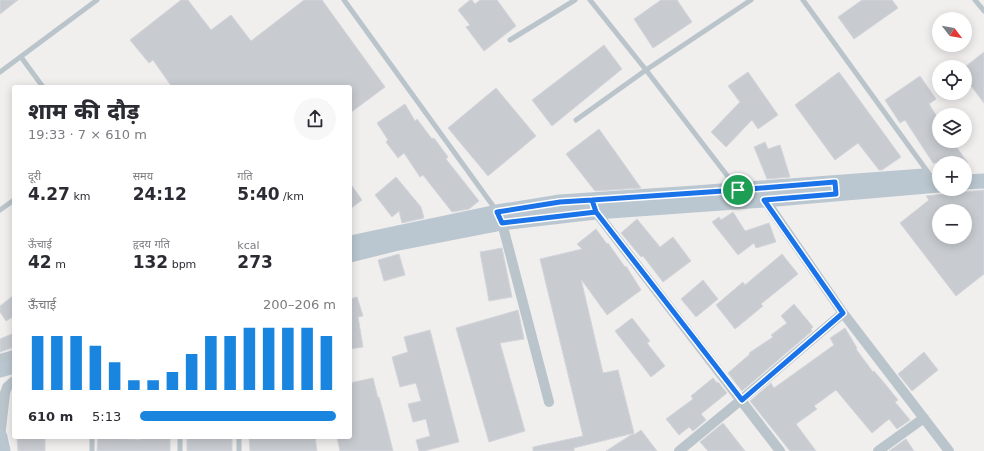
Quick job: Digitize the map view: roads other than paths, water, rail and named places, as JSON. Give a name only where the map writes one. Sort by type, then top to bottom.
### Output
[{"type":"street","points":[[972,172],[984,171]]},
{"type":"street","points":[[352,243],[375,243],[499,218],[560,202],[594,206],[932,180]]},
{"type":"street","points":[[972,182],[984,181]]},
{"type":"street","points":[[594,206],[738,190],[763,194],[843,313],[949,451]]},
{"type":"street","points":[[594,206],[780,451]]},
{"type":"street","points":[[499,218],[549,402]]},
{"type":"street","points":[[352,254],[375,243]]},
{"type":"street","points":[[679,451],[742,400],[843,313]]},
{"type":"street","points":[[0,359],[12,356]]},
{"type":"street","points":[[0,370],[12,367]]},
{"type":"street","points":[[1,445],[5,393],[7,387],[12,383]]},
{"type":"street","points":[[878,451],[924,418]]},
{"type":"lane","points":[[0,72],[97,0]]},
{"type":"lane","points":[[344,0],[499,218]]},
{"type":"lane","points":[[510,40],[575,0]]},
{"type":"lane","points":[[590,0],[738,190]]},
{"type":"lane","points":[[576,120],[646,70],[750,0]]},
{"type":"lane","points":[[803,0],[932,175]]},
{"type":"lane","points":[[975,0],[984,11]]},
{"type":"lane","points":[[21,57],[42,85]]},
{"type":"lane","points":[[0,210],[12,201]]},
{"type":"lane","points":[[92,439],[92,451]]},
{"type":"lane","points":[[180,439],[180,451]]},
{"type":"lane","points":[[239,439],[239,451]]}]
